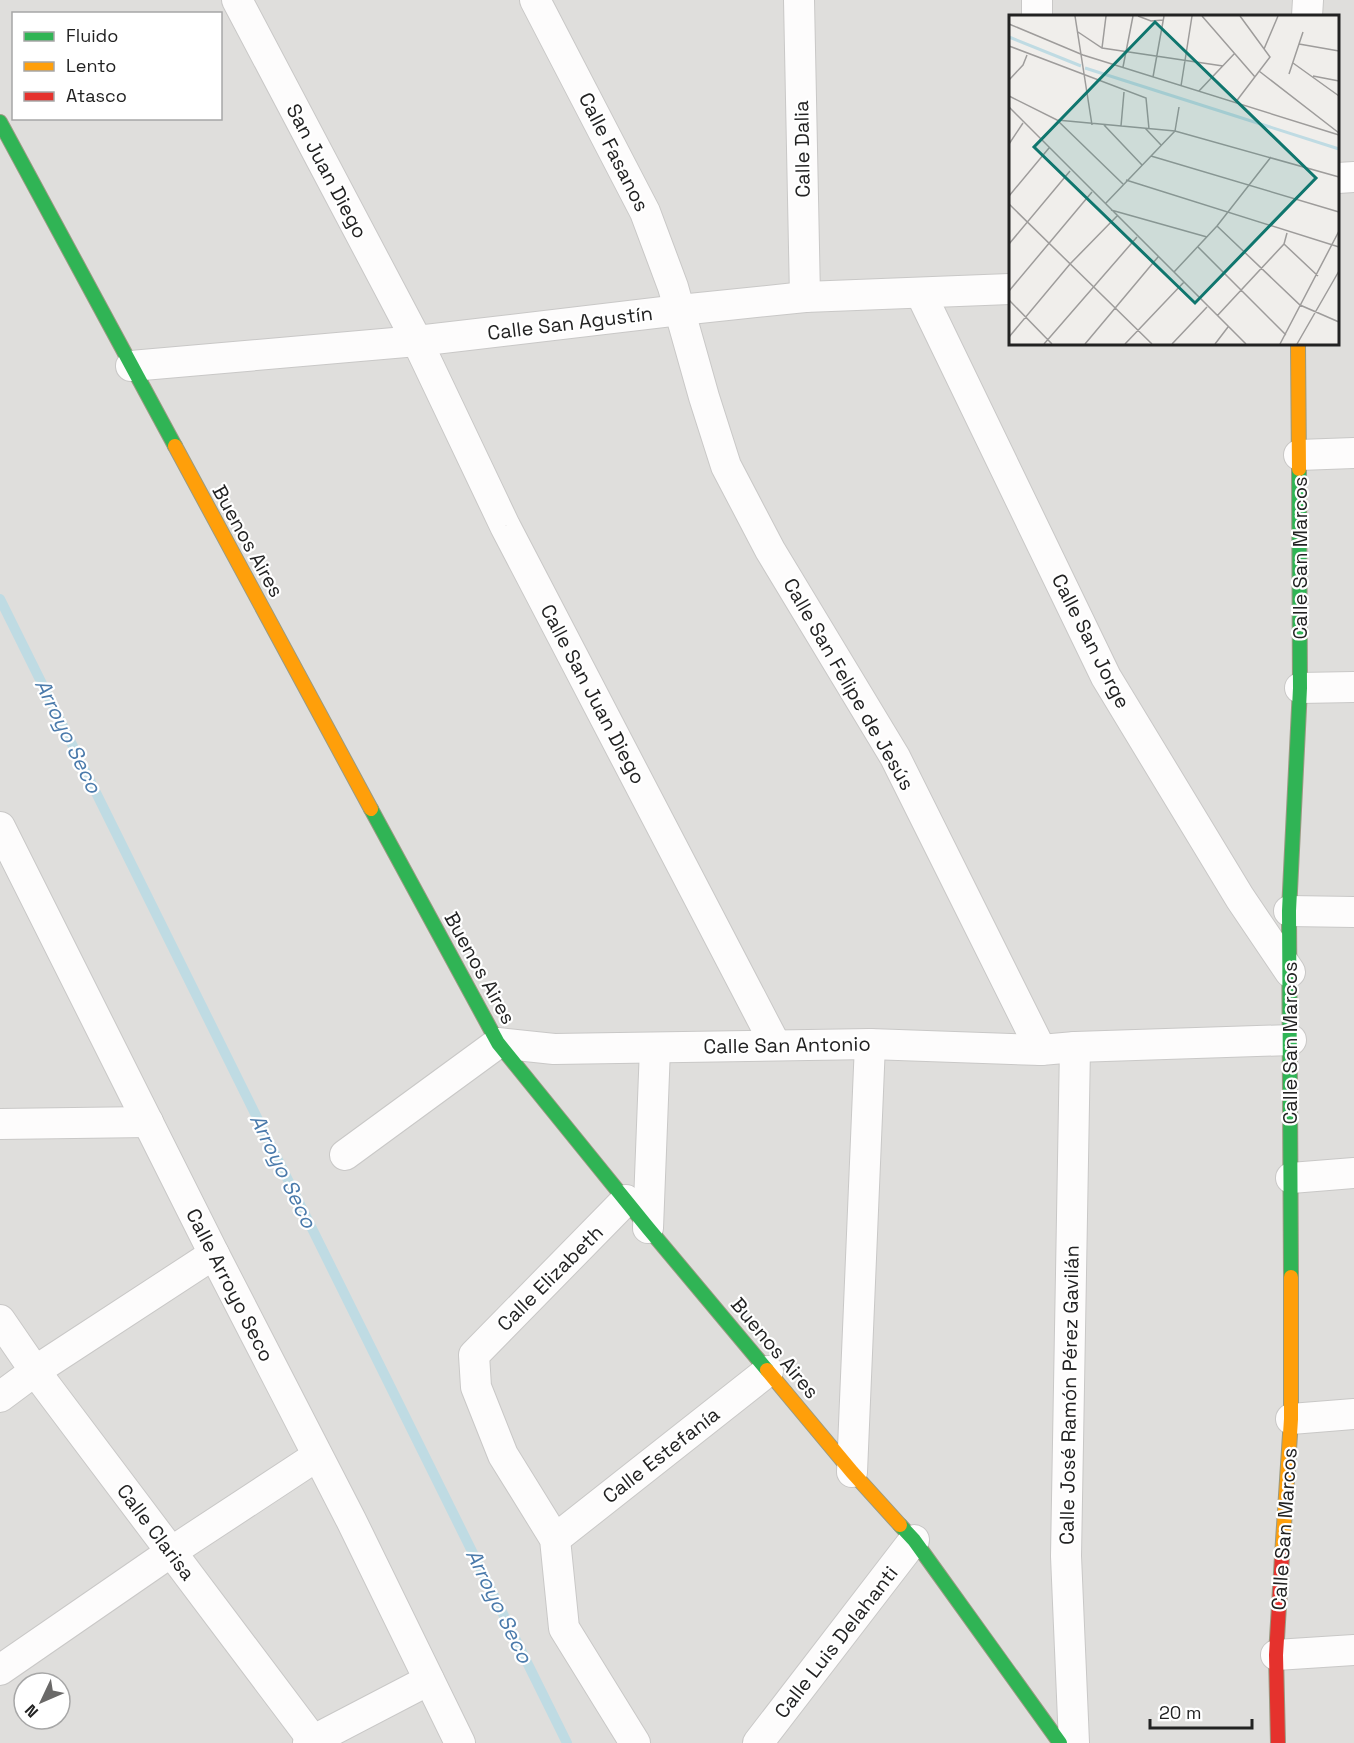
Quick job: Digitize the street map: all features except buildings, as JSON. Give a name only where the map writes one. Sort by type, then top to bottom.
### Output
[{"type":"street","name":"San Juan Diego","points":[[237,0],[417,341]]},
{"type":"street","name":"Calle Fasanos","points":[[535,0],[645,212],[680,310]]},
{"type":"street","name":"Calle Dalia","points":[[799,0],[805,297]]},
{"type":"street","points":[[1307,15],[1308,0]]},
{"type":"street","name":"Buenos Aires","points":[[0,122],[498,1043],[852,1472],[914,1540],[1060,1743]]},
{"type":"street","points":[[1339,178],[1354,177]]},
{"type":"street","name":"Calle San Agustín","points":[[130,366],[417,341],[805,297],[1009,289]]},
{"type":"street","name":"Calle San Jorge","points":[[921,294],[1106,677],[1240,898],[1290,972]]},
{"type":"street","name":"Calle San Felipe de Jesús","points":[[680,310],[726,466],[770,550],[895,758],[1041,1050]]},
{"type":"street","name":"Calle San Juan Diego","points":[[417,341],[505,526],[775,1044]]},
{"type":"street","name":"Calle San Marcos","points":[[1278,1743],[1276,1655],[1291,1419],[1289,911],[1300,688],[1298,345]]},
{"type":"street","points":[[1299,455],[1354,453]]},
{"type":"street","points":[[1300,688],[1354,687]]},
{"type":"street","name":"Calle Arroyo Seco","points":[[0,827],[9,860],[148,1122],[318,1456],[460,1743]]},
{"type":"street","points":[[1289,911],[1354,912]]},
{"type":"street","name":"Calle San Antonio","points":[[498,1043],[554,1048],[870,1044],[1041,1050],[1291,1040]]},
{"type":"street","points":[[345,1155],[498,1043]]},
{"type":"street","points":[[852,1472],[870,1044]]},
{"type":"street","name":"Calle José Ramón Pérez Gavilán","points":[[1074,1743],[1066,1556],[1075,1047]]},
{"type":"street","points":[[648,1227],[655,1048]]},
{"type":"street","points":[[0,1124],[148,1122]]},
{"type":"street","points":[[1291,1178],[1354,1173]]},
{"type":"street","name":"Calle Elizabeth","points":[[555,1539],[503,1455],[476,1387],[474,1355],[626,1200]]},
{"type":"street","points":[[0,1397],[35,1371],[214,1254]]},
{"type":"street","name":"Calle Clarisa","points":[[0,1320],[35,1371],[312,1742]]},
{"type":"street","name":"Calle Estefanía","points":[[555,1539],[768,1371]]},
{"type":"street","points":[[1291,1419],[1354,1414]]},
{"type":"street","points":[[0,1670],[171,1552],[318,1456]]},
{"type":"street","points":[[555,1539],[564,1628],[635,1743]]},
{"type":"street","name":"Calle Luis Delahanti","points":[[758,1743],[914,1540]]},
{"type":"street","points":[[1276,1655],[1354,1650]]},
{"type":"street","points":[[312,1742],[429,1680]]},
{"type":"shaded area","points":[[0,0],[1354,0],[1354,1743],[0,1743]]},
{"type":"waterway","name":"Arroyo Seco","points":[[0,599],[567,1743]]},
{"type":"traffic: fast","points":[[0,122],[175,446]]},
{"type":"traffic: fast","points":[[1291,1277],[1289,911],[1300,688],[1299,469]]},
{"type":"traffic: fast","points":[[371,809],[498,1043],[767,1370]]},
{"type":"traffic: fast","points":[[900,1525],[914,1540],[1060,1743]]},
{"type":"traffic: slow","points":[[1298,345],[1299,469]]},
{"type":"traffic: slow","points":[[175,446],[371,809]]},
{"type":"traffic: slow","points":[[1282,1556],[1291,1419],[1291,1277]]},
{"type":"traffic: slow","points":[[767,1370],[852,1472],[900,1525]]},
{"type":"traffic: jam","points":[[1278,1743],[1276,1655],[1282,1556]]}]
